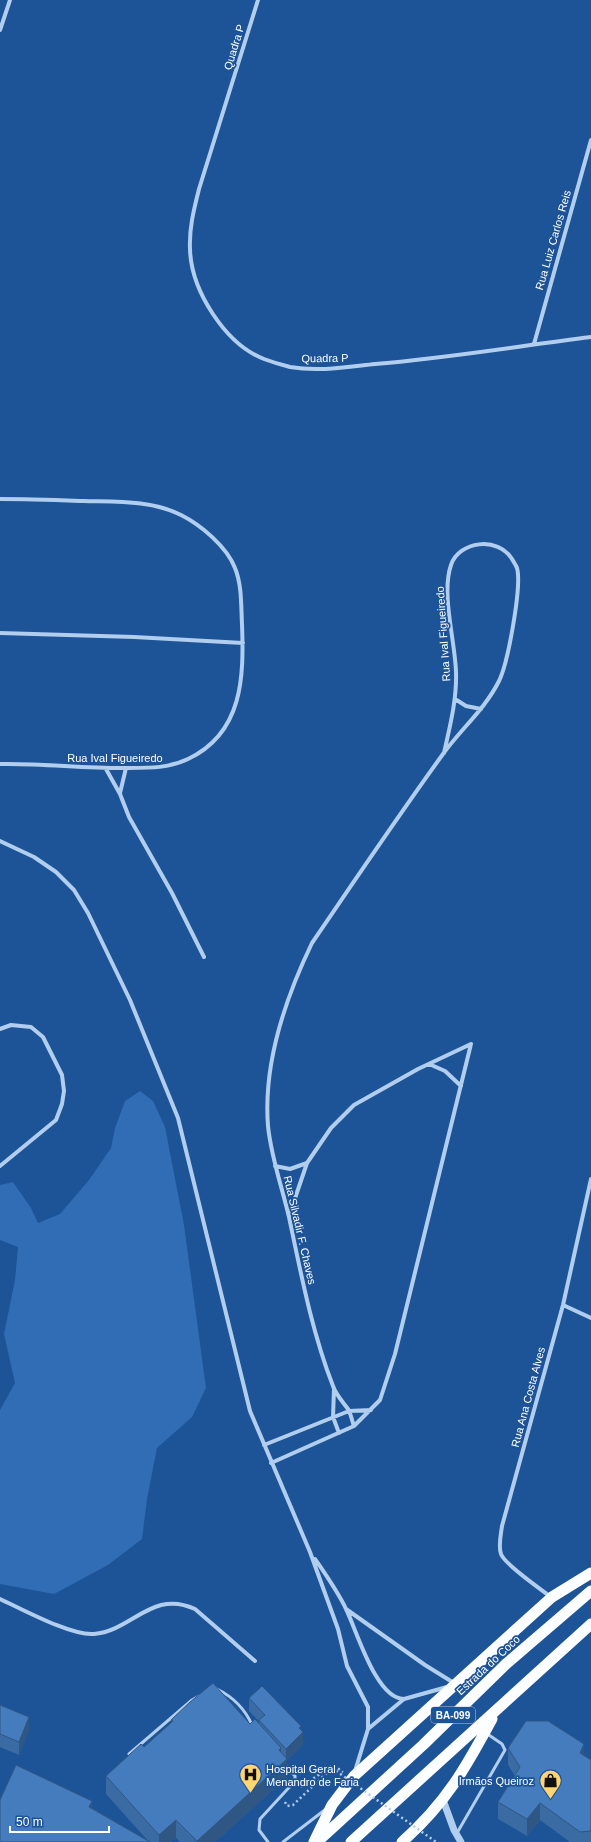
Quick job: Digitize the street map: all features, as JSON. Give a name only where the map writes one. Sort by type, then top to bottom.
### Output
[{"type":"highway","points":[[315,1842],[332,1805],[353,1777],[552,1597],[591,1573]]},
{"type":"highway","name":"Estrada do Coco","points":[[315,1842],[423,1745],[506,1664],[591,1591]]},
{"type":"highway","name":"BA-099","points":[[351,1842],[591,1624]]},
{"type":"highway","points":[[402,1842],[425,1822],[443,1800],[466,1768],[497,1710]]},
{"type":"street","points":[[0,30],[10,0]]},
{"type":"street","name":"Quadra P","points":[[258,0],[199,189],[191,221],[190,249],[193,276],[205,302],[238,343],[263,359],[291,367],[323,369],[395,363],[534,344],[591,338]]},
{"type":"street","name":"Rua Luiz Carlos Reis","points":[[534,344],[591,140]]},
{"type":"street","name":"Rua Ival Figueiredo","points":[[0,499],[133,502],[163,508],[182,515],[222,546],[235,568],[241,602],[243,643],[240,692],[233,713],[211,747],[188,760],[166,768],[106,769],[0,764]]},
{"type":"street","name":"Rua Ival Figueiredo","points":[[271,1072],[276,1042],[283,1015],[299,971],[312,943],[444,753],[481,709],[500,678],[517,608],[517,568],[510,556],[498,546],[484,544],[462,549],[454,558],[449,571],[447,586],[455,644],[456,673],[455,699],[444,753]]},
{"type":"street","points":[[0,633],[134,636],[243,643]]},
{"type":"street","points":[[455,699],[466,706],[481,709]]},
{"type":"street","points":[[120,794],[126,768]]},
{"type":"street","points":[[106,769],[120,794],[128,817],[172,893],[204,957]]},
{"type":"street","points":[[0,841],[34,857],[56,872],[74,890],[88,913],[130,1000],[178,1118],[246,1397],[271,1463],[310,1552],[338,1629],[347,1666],[368,1707],[368,1729],[353,1777]]},
{"type":"street","points":[[0,1029],[11,1026],[31,1027],[44,1038],[62,1075],[64,1091],[62,1104],[56,1120],[0,1166]]},
{"type":"street","points":[[271,1463],[354,1426],[372,1410],[380,1400],[388,1380],[471,1044],[429,1064],[354,1105],[331,1128],[307,1163],[289,1216]]},
{"type":"street","points":[[429,1064],[444,1071],[461,1086]]},
{"type":"street","name":"Rua Silvadir F. Chaves","points":[[271,1072],[268,1095],[268,1126],[275,1166],[289,1216],[318,1346],[334,1389],[349,1411],[354,1426]]},
{"type":"street","points":[[275,1166],[290,1169],[307,1163]]},
{"type":"street","name":"Rua Ana Costa Alves","points":[[552,1597],[508,1564],[501,1555],[500,1547],[502,1526],[563,1305],[591,1179]]},
{"type":"street","points":[[563,1305],[591,1318]]},
{"type":"street","name":"Rua Silvadir F. Chaves","points":[[334,1389],[333,1417],[339,1433]]},
{"type":"street","points":[[264,1445],[349,1411],[372,1410]]},
{"type":"street","points":[[310,1552],[346,1608],[375,1675],[389,1694],[398,1699],[404,1699],[453,1685]]},
{"type":"street","points":[[0,1599],[73,1631],[93,1634],[106,1632],[146,1610],[166,1603],[185,1604],[195,1609],[255,1661]]},
{"type":"street","points":[[346,1608],[453,1685]]},
{"type":"street","points":[[368,1729],[404,1699]]},
{"type":"street","points":[[443,1800],[456,1834],[461,1842]]},
{"type":"lane","points":[[211,1690],[216,1689],[237,1703],[246,1712],[254,1729]]},
{"type":"lane","points":[[129,1754],[192,1700],[202,1694]]},
{"type":"lane","points":[[456,1834],[465,1822],[505,1750],[502,1744],[485,1732]]},
{"type":"lane","points":[[268,1842],[259,1830],[260,1819],[295,1781],[291,1771],[282,1762]]},
{"type":"lane","points":[[283,1842],[332,1805]]},
{"type":"path","points":[[298,1789],[333,1765],[353,1777]]},
{"type":"path","points":[[287,1797],[285,1802],[287,1806],[293,1805],[332,1768],[436,1842]]},
{"type":"shaded area","points":[[140,1091],[153,1101],[165,1127],[184,1225],[206,1388],[192,1417],[157,1448],[147,1499],[142,1539],[108,1565],[54,1594],[0,1584],[0,1410],[15,1383],[4,1334],[15,1280],[18,1247],[0,1240],[0,1185],[13,1182],[31,1208],[38,1223],[60,1214],[89,1180],[111,1148],[115,1128],[125,1101]]},
{"type":"building","points":[[213,1683],[250,1724],[255,1719],[281,1748],[279,1750],[287,1759],[197,1841],[176,1820],[159,1835],[106,1776],[141,1744],[144,1747],[173,1721],[171,1720],[190,1702]]},
{"type":"building","points":[[262,1686],[301,1726],[299,1728],[303,1732],[286,1749],[259,1720],[265,1715],[249,1698]]},
{"type":"building","points":[[0,1705],[29,1717],[19,1742],[0,1734]]},
{"type":"building","name":"Irmãos Queiroz","points":[[526,1721],[548,1721],[584,1744],[580,1753],[591,1760],[591,1831],[580,1832],[540,1803],[527,1819],[498,1802],[520,1767],[508,1748]]},
{"type":"building","points":[[16,1765],[92,1801],[89,1807],[150,1842],[0,1842],[0,1800]]},
{"type":"place","name":"Hospital Geral Menandro de Faria","points":[[251,1794]]},
{"type":"place","name":"Irmãos Queiroz","points":[[550,1800]]}]
